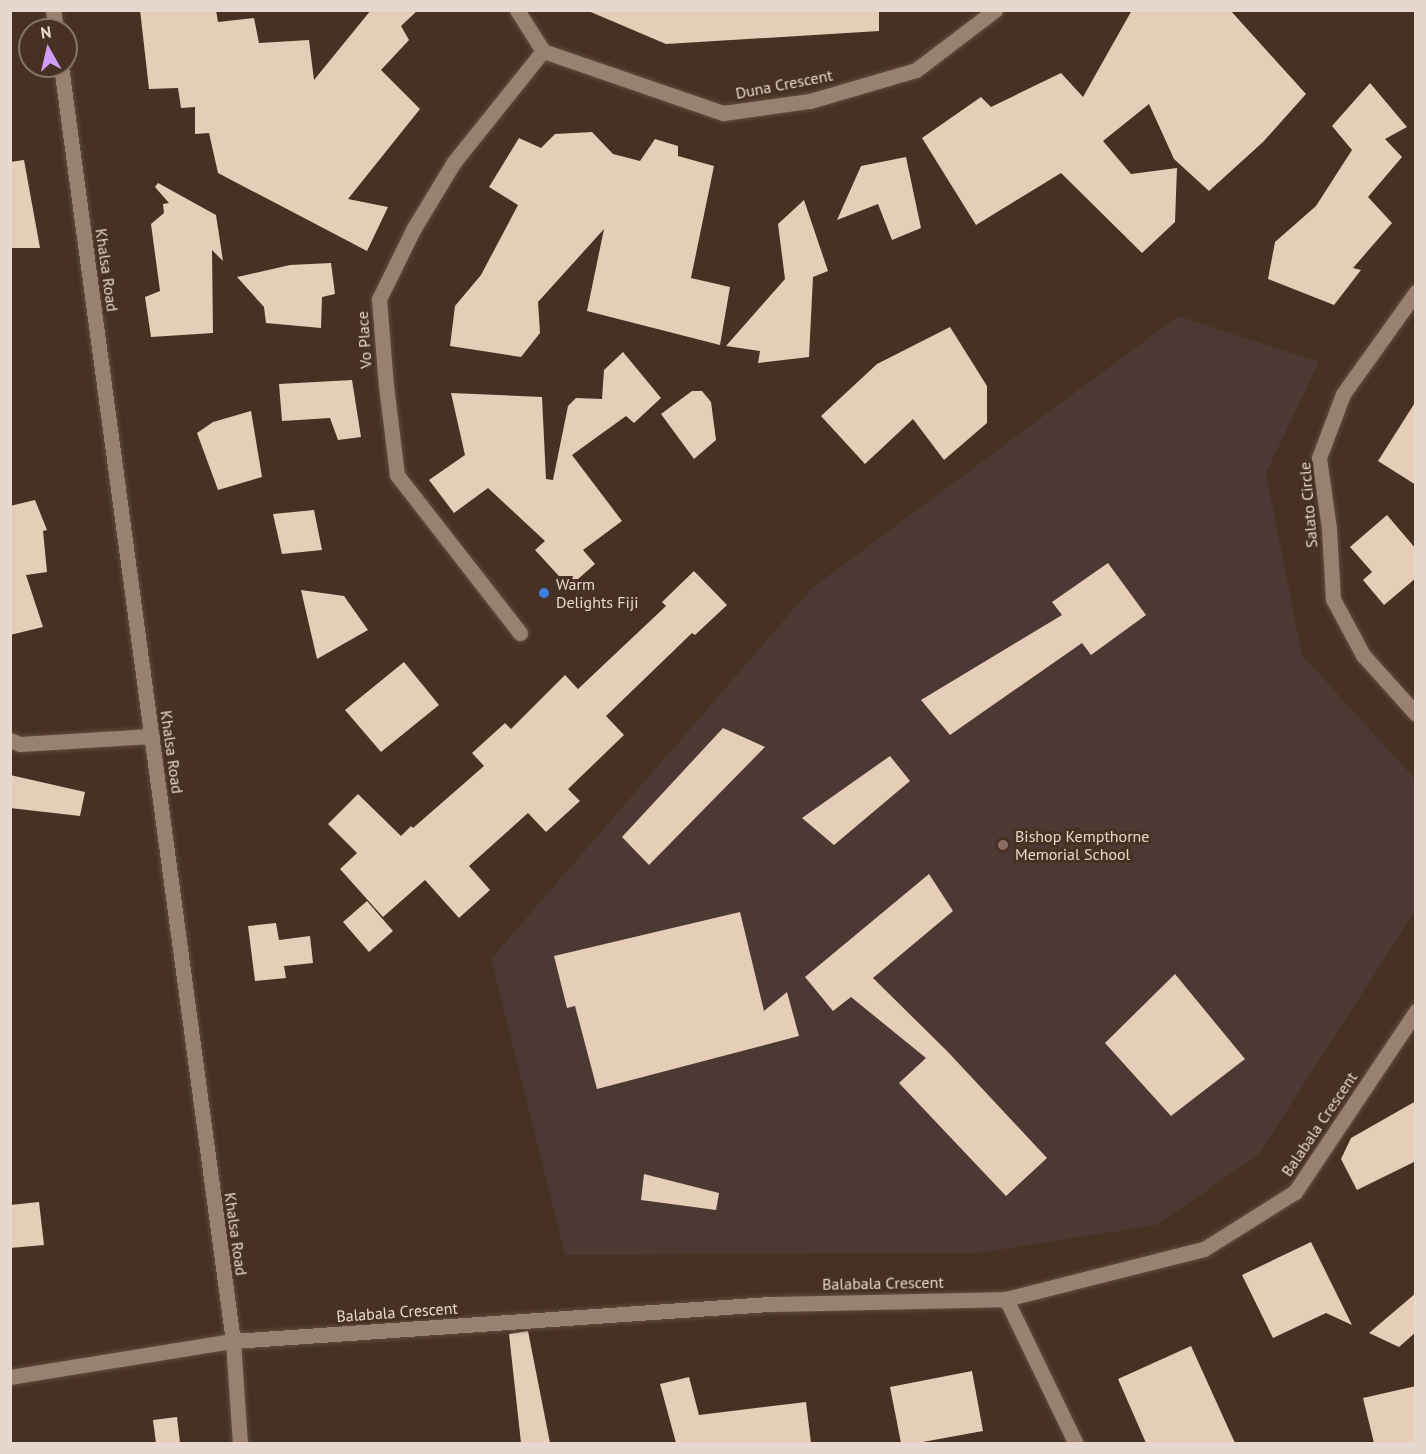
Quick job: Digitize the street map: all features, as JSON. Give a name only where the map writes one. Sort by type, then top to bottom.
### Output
[{"type":"street","points":[[517,10],[543,51]]},
{"type":"street","name":"Duna Crescent","points":[[543,51],[723,113],[810,101],[916,70],[995,10]]},
{"type":"street","name":"Vo Place","points":[[520,633],[397,475],[386,386],[379,299],[414,228],[454,162],[543,51]]},
{"type":"street","name":"Khalsa Road","points":[[63,78],[233,1341],[240,1443]]},
{"type":"street","name":"Salato Circle","points":[[1416,292],[1343,394],[1319,458],[1329,528],[1333,599],[1363,655],[1416,714]]},
{"type":"street","points":[[10,740],[21,744],[152,736]]},
{"type":"street","name":"Balabala Crescent","points":[[10,1377],[233,1341],[769,1304],[1006,1299],[1203,1249],[1295,1192],[1416,1011]]},
{"type":"street","points":[[1006,1299],[1076,1443]]},
{"type":"shaded area","name":"Bishop Kempthorne Memorial School","points":[[1178,316],[1319,362],[1266,473],[1302,655],[1415,779],[1415,911],[1259,1154],[1157,1225],[978,1253],[565,1255],[491,959],[812,588]]},
{"type":"building","points":[[140,10],[216,10],[218,22],[254,18],[259,43],[309,40],[314,80],[371,10],[418,10],[401,26],[409,40],[381,70],[420,109],[348,199],[388,207],[367,251],[218,173],[209,133],[195,134],[195,107],[181,108],[178,88],[149,89]]},
{"type":"building","points":[[586,10],[879,10],[879,31],[666,44]]},
{"type":"building","points":[[1132,10],[1230,10],[1306,94],[1263,142],[1209,191],[1174,159],[1149,104],[1103,141],[1131,174],[1177,168],[1175,222],[1142,253],[1061,173],[976,225],[922,138],[981,97],[991,107],[1061,73],[1083,97]]},
{"type":"building","points":[[1370,83],[1407,127],[1385,139],[1402,157],[1368,197],[1392,223],[1353,268],[1361,270],[1334,305],[1268,279],[1275,242],[1316,206],[1352,150],[1332,126]]},
{"type":"building","points":[[592,132],[613,154],[640,161],[655,139],[678,146],[678,156],[714,166],[691,278],[730,287],[720,345],[587,311],[604,229],[538,302],[540,333],[521,357],[450,346],[455,306],[481,275],[518,205],[489,187],[519,138],[541,148],[555,134]]},
{"type":"building","points":[[906,157],[921,228],[892,240],[878,204],[837,220],[861,166]]},
{"type":"building","points":[[24,160],[40,248],[10,248],[10,162]]},
{"type":"building","points":[[158,183],[216,215],[223,261],[212,250],[213,333],[151,337],[145,297],[160,291],[151,224],[164,213],[163,204],[169,203],[155,187]]},
{"type":"building","points":[[804,200],[828,271],[813,277],[809,357],[758,363],[760,351],[726,346],[785,279],[778,224]]},
{"type":"building","points":[[331,263],[335,294],[322,297],[321,328],[266,323],[264,307],[237,277],[290,265]]},
{"type":"building","points":[[950,327],[987,386],[987,423],[944,460],[913,419],[865,464],[821,416],[877,364]]},
{"type":"building","points":[[623,352],[661,398],[634,423],[626,416],[572,455],[622,521],[583,550],[595,564],[569,587],[535,550],[545,541],[488,488],[454,513],[429,480],[465,455],[451,393],[542,397],[546,479],[553,480],[568,406],[576,398],[602,399],[604,370]]},
{"type":"building","points":[[352,380],[361,437],[338,440],[330,418],[282,421],[279,384]]},
{"type":"building","points":[[692,391],[702,391],[711,402],[716,440],[694,459],[661,414]]},
{"type":"building","points":[[1416,401],[1416,485],[1378,461]]},
{"type":"building","points":[[251,411],[262,477],[218,490],[197,433],[213,422]]},
{"type":"building","points":[[35,500],[47,530],[43,531],[47,572],[26,575],[43,627],[10,635],[10,506]]},
{"type":"building","points":[[314,510],[322,550],[282,554],[273,514]]},
{"type":"building","points":[[1387,515],[1416,549],[1416,578],[1384,605],[1363,580],[1372,572],[1350,547]]},
{"type":"building","points":[[1108,563],[1146,615],[1091,655],[1082,643],[950,735],[921,700],[1062,615],[1052,602]]},
{"type":"building","points":[[694,571],[727,605],[695,635],[692,633],[606,716],[624,735],[568,789],[580,801],[546,832],[528,813],[469,866],[490,890],[459,918],[425,880],[383,917],[340,869],[357,853],[328,824],[358,794],[401,836],[411,826],[413,828],[484,766],[472,753],[505,723],[511,729],[565,675],[578,689],[666,606],[662,602]]},
{"type":"building","points":[[301,590],[344,596],[368,630],[317,659]]},
{"type":"building","points":[[404,662],[439,705],[381,752],[345,710]]},
{"type":"building","points":[[723,728],[765,747],[649,865],[622,837]]},
{"type":"building","points":[[890,756],[910,781],[834,845],[802,818]]},
{"type":"building","points":[[10,775],[85,792],[80,816],[10,808]]},
{"type":"building","points":[[929,874],[953,911],[873,978],[948,1052],[1047,1158],[1006,1196],[899,1083],[926,1058],[851,997],[833,1011],[805,977]]},
{"type":"building","points":[[367,901],[393,931],[369,952],[343,922]]},
{"type":"building","points":[[740,912],[764,1011],[787,992],[799,1036],[597,1089],[575,1006],[567,1008],[554,956]]},
{"type":"building","points":[[276,923],[279,940],[310,936],[313,963],[284,966],[286,978],[255,981],[248,926]]},
{"type":"building","points":[[1175,974],[1245,1059],[1171,1116],[1105,1043]]},
{"type":"building","points":[[1416,1101],[1416,1161],[1357,1190],[1341,1159],[1351,1138]]},
{"type":"building","points":[[644,1174],[719,1193],[716,1210],[641,1200]]},
{"type":"building","points":[[39,1202],[44,1245],[10,1248],[10,1205]]},
{"type":"building","points":[[1311,1242],[1352,1325],[1326,1313],[1273,1338],[1242,1275]]},
{"type":"building","points":[[1416,1293],[1416,1332],[1399,1347],[1369,1333]]},
{"type":"building","points":[[528,1331],[550,1443],[521,1443],[509,1334]]},
{"type":"building","points":[[1191,1346],[1235,1443],[1146,1443],[1118,1379]]},
{"type":"building","points":[[972,1371],[983,1431],[917,1443],[901,1443],[890,1387]]},
{"type":"building","points":[[689,1377],[699,1415],[806,1402],[811,1443],[676,1443],[660,1384]]},
{"type":"building","points":[[1416,1386],[1416,1443],[1374,1443],[1363,1398]]},
{"type":"building","points":[[177,1417],[180,1443],[156,1443],[153,1420]]},
{"type":"place","name":"Warm Delights Fiji","points":[[544,593]]},
{"type":"place","name":"Bishop Kempthorne Memorial School","points":[[1003,845]]}]
